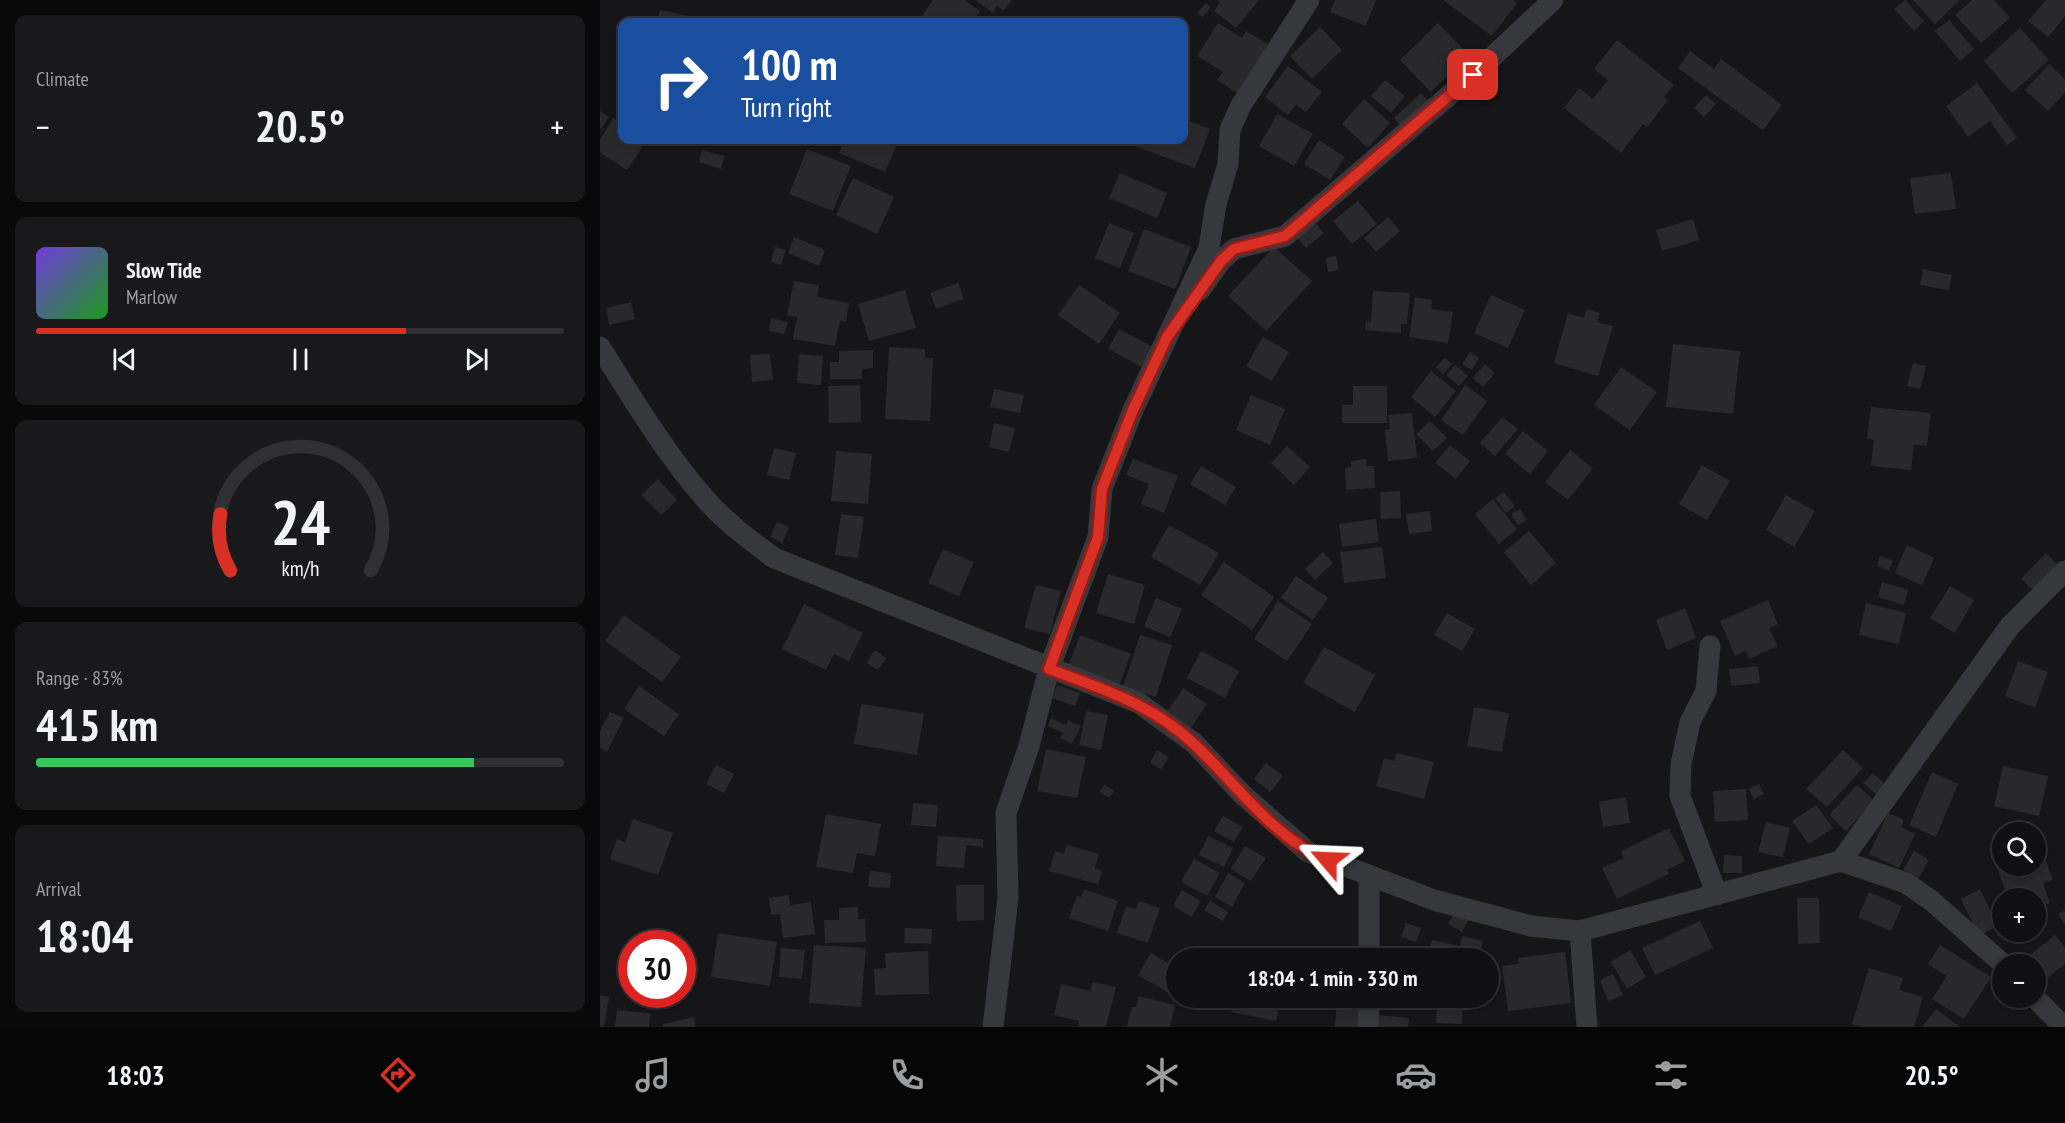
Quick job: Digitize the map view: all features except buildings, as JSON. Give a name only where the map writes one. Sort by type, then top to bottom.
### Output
[{"type":"street","points":[[993,1027],[1008,898],[1006,813],[1029,746],[1049,669],[1098,537],[1102,489],[1167,337],[1209,248],[1216,204],[1228,164],[1230,130],[1240,107],[1309,0]]},
{"type":"street","points":[[1167,337],[1226,256],[1234,249],[1285,236],[1464,83],[1553,0]]},
{"type":"street","points":[[600,347],[651,426],[708,501],[745,536],[774,558],[1139,703],[1194,743],[1242,794],[1308,852],[1434,900],[1531,926],[1580,931],[1841,861],[1906,883],[1932,901],[1992,954]]},
{"type":"street","points":[[1841,861],[2010,626],[2065,571]]},
{"type":"street","points":[[1710,646],[1706,691],[1690,722],[1682,764],[1680,796],[1717,895]]},
{"type":"street","points":[[1369,875],[1369,948]]},
{"type":"street","points":[[1580,931],[1587,1027]]},
{"type":"street","points":[[1368,1008],[1368,1027]]},
{"type":"street","points":[[2045,1008],[2064,1027]]},
{"type":"route","points":[[1328,860],[1308,852],[1280,829],[1242,794],[1194,743],[1162,718],[1139,703],[1049,669],[1098,537],[1102,489],[1133,410],[1167,337],[1221,261],[1234,249],[1285,236],[1473,75]]}]
